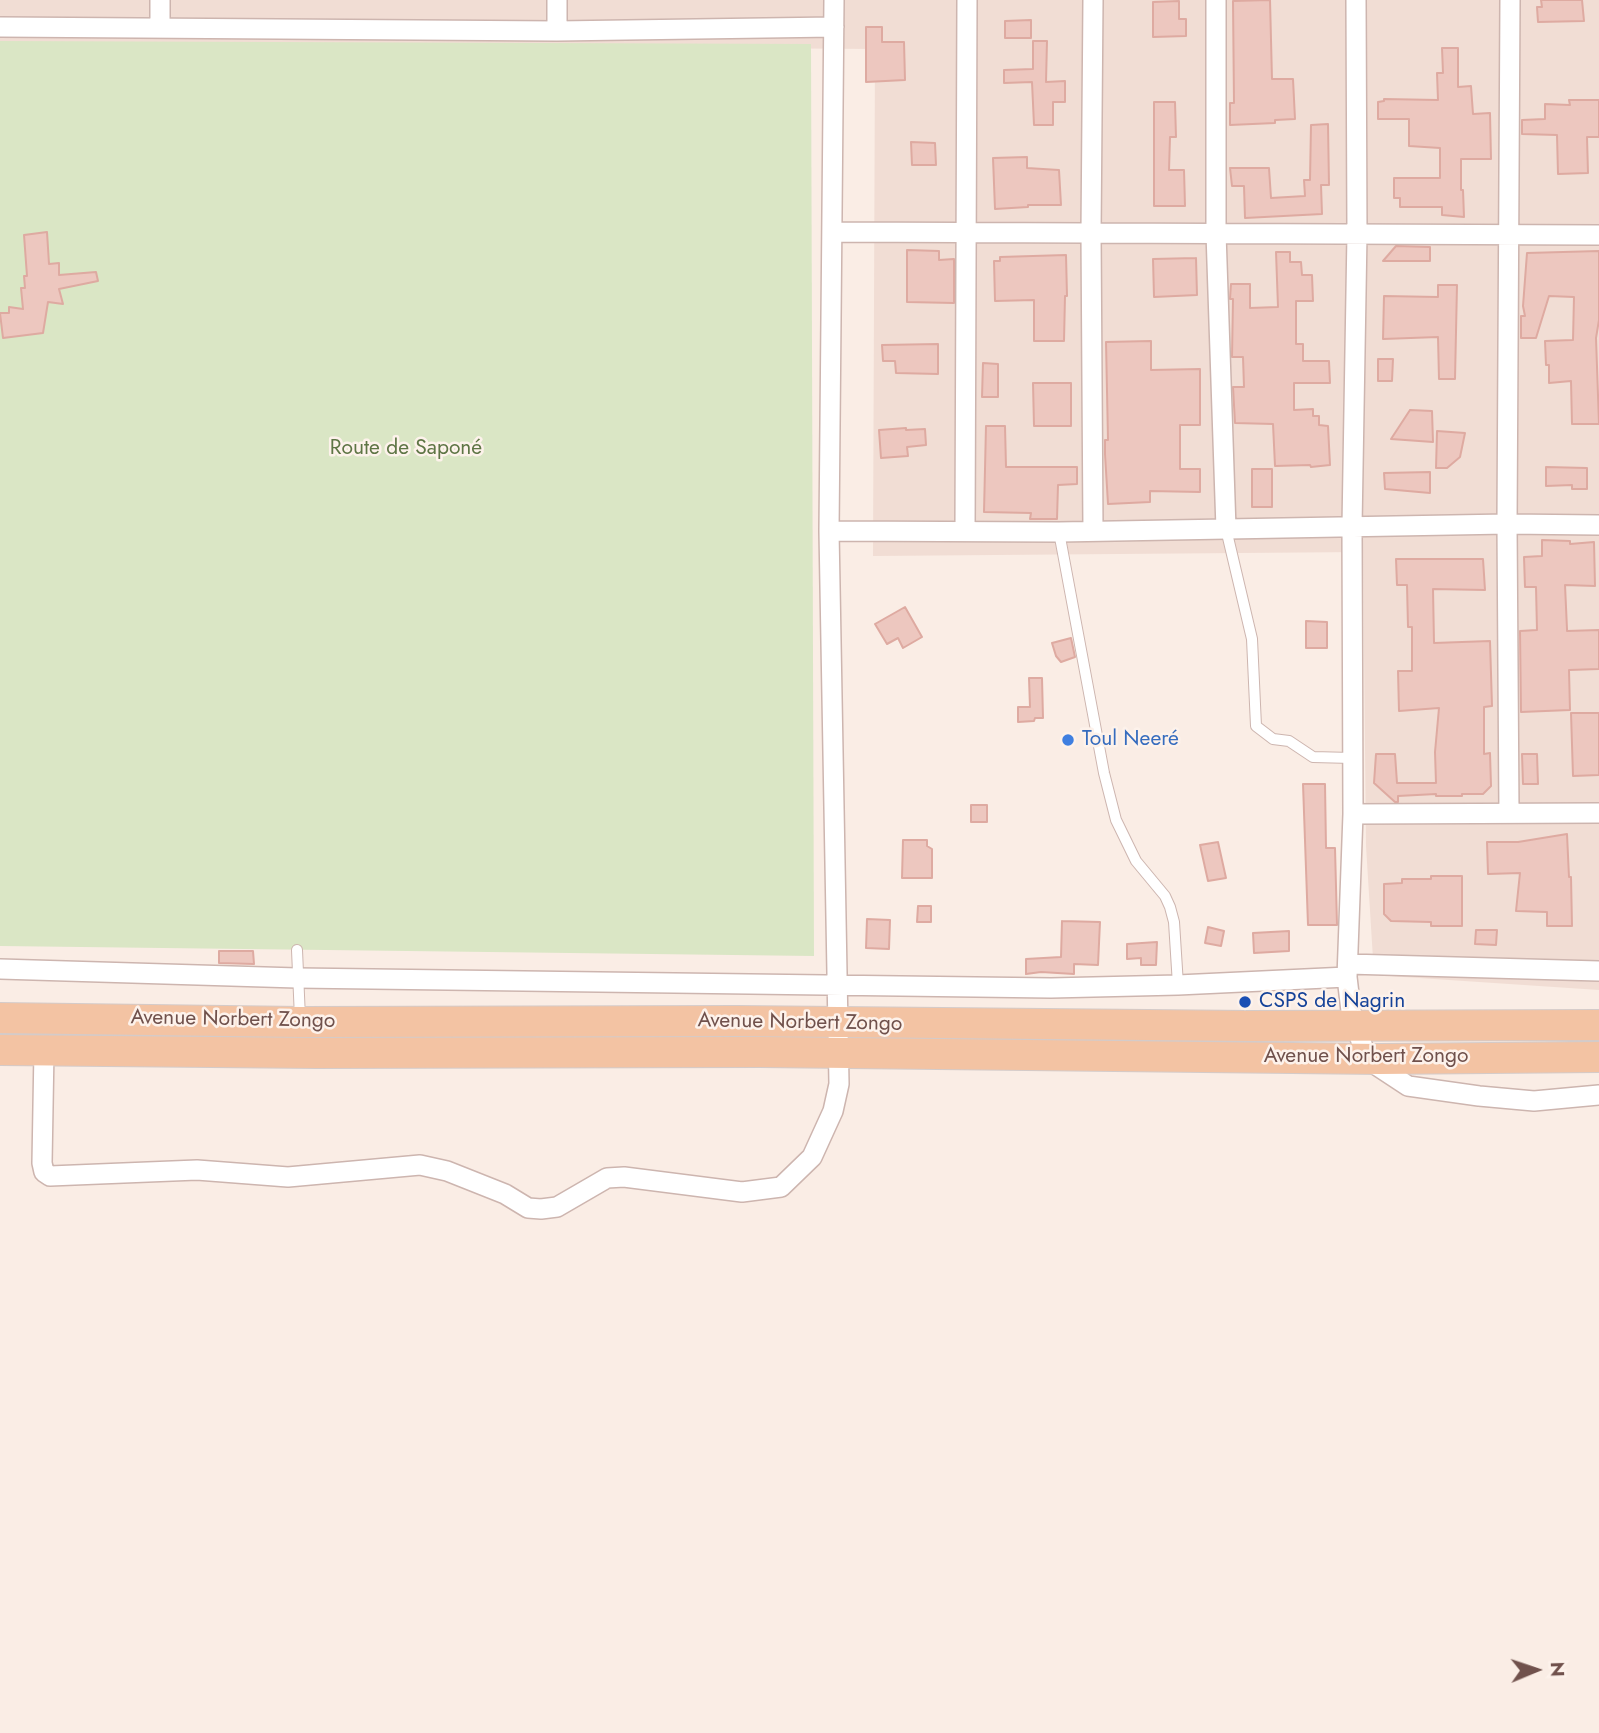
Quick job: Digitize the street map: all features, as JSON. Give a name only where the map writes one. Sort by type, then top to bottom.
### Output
[{"type":"main road","name":"Avenue Norbert Zongo","points":[[0,1018],[301,1022],[1599,1025]]},
{"type":"main road","name":"Avenue Norbert Zongo","points":[[0,1050],[1367,1059],[1599,1057]]},
{"type":"street","points":[[160,0],[160,27]]},
{"type":"street","points":[[557,0],[558,32]]},
{"type":"street","points":[[44,1050],[42,1163],[44,1172],[50,1176],[197,1170],[288,1177],[420,1166],[447,1171],[505,1195],[528,1208],[541,1209],[556,1207],[607,1178],[624,1177],[743,1192],[781,1187],[812,1157],[834,1111],[839,1084],[840,1054],[829,531],[834,0]]},
{"type":"street","points":[[965,531],[967,0]]},
{"type":"street","points":[[1093,0],[1093,531]]},
{"type":"street","points":[[1216,0],[1216,233],[1226,529]]},
{"type":"street","points":[[1356,0],[1353,814],[1348,970],[1351,1011],[1367,1059],[1408,1086],[1534,1101],[1599,1095]]},
{"type":"street","points":[[1509,813],[1507,524],[1510,0]]},
{"type":"street","points":[[0,27],[558,32],[834,27]]},
{"type":"street","points":[[832,232],[1599,235]]},
{"type":"street","points":[[829,531],[1059,532],[1352,526],[1599,525]]},
{"type":"street","points":[[1353,814],[1599,813]]},
{"type":"street","points":[[0,969],[297,978],[1051,988],[1178,985],[1348,970],[1599,971]]},
{"type":"lane","points":[[1226,529],[1252,639],[1256,726],[1273,739],[1289,741],[1313,757],[1352,758]]},
{"type":"lane","points":[[1059,532],[1104,773],[1116,820],[1136,860],[1165,896],[1170,908],[1174,922],[1178,985]]},
{"type":"lane","points":[[297,950],[301,1022]]},
{"type":"shaded area","points":[[0,0],[1599,0],[1599,990],[1374,975],[1366,846],[1363,552],[873,556],[875,49],[0,43]]},
{"type":"green space","name":"Route de Saponé","points":[[0,41],[811,44],[814,956],[0,946]]},
{"type":"building","points":[[1270,0],[1272,79],[1293,79],[1295,119],[1275,120],[1275,123],[1230,125],[1230,103],[1234,103],[1233,1]]},
{"type":"building","points":[[1541,0],[1582,0],[1584,21],[1538,22],[1537,7],[1542,7]]},
{"type":"building","points":[[1179,1],[1179,19],[1186,19],[1186,36],[1153,37],[1153,2]]},
{"type":"building","points":[[1031,20],[1031,38],[1005,38],[1005,21]]},
{"type":"building","points":[[866,27],[882,27],[882,42],[904,42],[905,80],[866,82]]},
{"type":"building","points":[[1033,41],[1047,41],[1046,82],[1065,81],[1065,102],[1053,102],[1053,125],[1034,125],[1032,82],[1004,83],[1004,70],[1033,69]]},
{"type":"building","points":[[1442,48],[1458,48],[1458,87],[1471,86],[1473,114],[1490,113],[1491,159],[1461,159],[1464,217],[1442,215],[1442,207],[1400,207],[1400,198],[1394,198],[1394,178],[1440,178],[1440,148],[1409,146],[1409,119],[1378,119],[1378,102],[1384,99],[1438,100],[1437,73],[1443,73]]},
{"type":"building","points":[[1569,100],[1599,100],[1599,137],[1587,137],[1588,173],[1558,174],[1557,135],[1522,134],[1522,120],[1545,119],[1545,104],[1570,105]]},
{"type":"building","points":[[1154,102],[1175,102],[1176,137],[1170,137],[1169,170],[1184,170],[1185,206],[1154,206]]},
{"type":"building","points":[[1328,124],[1329,185],[1321,185],[1322,214],[1245,218],[1244,186],[1232,186],[1230,168],[1269,168],[1271,198],[1305,196],[1304,180],[1310,180],[1311,125]]},
{"type":"building","points":[[911,142],[935,143],[936,165],[912,165]]},
{"type":"building","points":[[1027,157],[1027,168],[1059,170],[1061,205],[995,209],[993,158]]},
{"type":"building","points":[[47,232],[49,264],[59,263],[59,275],[96,272],[98,281],[59,289],[63,304],[48,302],[43,333],[3,338],[0,313],[9,313],[9,307],[23,309],[21,288],[25,288],[24,276],[27,276],[24,235]]},
{"type":"building","points":[[1396,246],[1430,247],[1430,261],[1383,261]]},
{"type":"building","points":[[907,250],[939,251],[939,260],[954,259],[954,303],[907,302]]},
{"type":"building","points":[[1599,251],[1599,320],[1596,338],[1599,424],[1572,424],[1571,381],[1549,383],[1545,341],[1573,340],[1574,297],[1549,296],[1536,338],[1521,338],[1521,316],[1525,316],[1523,306],[1527,253]]},
{"type":"building","points":[[1276,252],[1290,252],[1290,262],[1301,262],[1302,275],[1312,275],[1313,301],[1296,301],[1296,344],[1303,344],[1303,361],[1329,361],[1330,383],[1294,383],[1294,410],[1313,409],[1313,416],[1319,416],[1319,425],[1328,426],[1330,465],[1275,466],[1273,424],[1235,423],[1233,387],[1244,387],[1243,357],[1232,357],[1231,284],[1250,284],[1250,308],[1278,307]]},
{"type":"building","points":[[1066,255],[1064,341],[1034,341],[1034,300],[995,301],[994,261],[1000,261],[1000,257]]},
{"type":"building","points":[[1196,258],[1197,295],[1154,297],[1153,259]]},
{"type":"building","points":[[1438,285],[1457,285],[1455,379],[1439,379],[1438,337],[1383,339],[1384,296],[1438,297]]},
{"type":"building","points":[[1151,341],[1151,370],[1200,369],[1200,425],[1180,425],[1180,469],[1200,469],[1200,492],[1150,491],[1150,502],[1108,504],[1105,454],[1105,440],[1108,440],[1106,342]]},
{"type":"building","points":[[938,344],[938,374],[896,373],[895,361],[883,361],[882,345]]},
{"type":"building","points":[[1378,359],[1393,359],[1392,381],[1378,381]]},
{"type":"building","points":[[983,363],[998,364],[998,397],[982,397]]},
{"type":"building","points":[[1033,383],[1071,383],[1071,426],[1034,426]]},
{"type":"building","points":[[1410,410],[1432,411],[1433,442],[1391,439]]},
{"type":"building","points":[[986,426],[1005,426],[1006,467],[1077,467],[1077,484],[1058,485],[1057,519],[1030,519],[1031,513],[984,512]]},
{"type":"building","points":[[925,429],[926,445],[907,447],[908,456],[881,458],[879,430]]},
{"type":"building","points":[[1437,431],[1465,433],[1460,457],[1447,468],[1436,468]]},
{"type":"building","points":[[1546,467],[1587,468],[1587,489],[1572,489],[1572,485],[1546,486]]},
{"type":"building","points":[[1252,469],[1272,469],[1272,507],[1252,507]]},
{"type":"building","points":[[1430,472],[1430,493],[1385,489],[1384,473]]},
{"type":"building","points":[[1542,540],[1570,541],[1570,544],[1594,542],[1595,586],[1565,585],[1567,631],[1599,630],[1599,669],[1569,670],[1570,710],[1521,712],[1520,631],[1537,630],[1536,587],[1525,587],[1524,557],[1542,556]]},
{"type":"building","points":[[1396,559],[1483,559],[1485,590],[1433,589],[1434,643],[1490,641],[1492,706],[1484,707],[1484,754],[1490,753],[1491,786],[1483,794],[1398,796],[1398,802],[1395,802],[1374,783],[1376,754],[1395,754],[1397,783],[1436,783],[1435,752],[1439,708],[1399,711],[1398,671],[1412,671],[1412,627],[1408,627],[1407,585],[1397,585]]},
{"type":"building","points":[[905,607],[922,637],[903,648],[898,638],[887,644],[875,624]]},
{"type":"building","points":[[1306,621],[1327,622],[1327,648],[1306,648]]},
{"type":"building","points":[[1071,638],[1075,657],[1061,662],[1052,643]]},
{"type":"building","points":[[1029,678],[1042,678],[1043,718],[1018,722],[1018,707],[1030,707]]},
{"type":"building","points":[[1571,713],[1599,713],[1599,775],[1573,776]]},
{"type":"building","points":[[1522,754],[1537,754],[1538,784],[1523,784]]},
{"type":"building","points":[[1303,784],[1325,784],[1326,848],[1335,848],[1337,925],[1308,925]]},
{"type":"building","points":[[971,805],[987,805],[987,822],[971,822]]},
{"type":"building","points":[[1567,834],[1572,926],[1547,926],[1547,912],[1516,911],[1520,873],[1488,874],[1487,842],[1518,842]]},
{"type":"building","points":[[903,840],[927,840],[927,846],[932,849],[932,878],[902,878]]},
{"type":"building","points":[[1218,842],[1226,878],[1208,881],[1200,845]]},
{"type":"building","points":[[1431,876],[1462,876],[1462,926],[1431,926],[1431,922],[1391,921],[1384,914],[1384,884],[1402,883],[1402,879],[1431,879]]},
{"type":"building","points":[[918,906],[931,906],[931,922],[917,922]]},
{"type":"building","points":[[867,919],[890,920],[889,949],[866,948]]},
{"type":"building","points":[[1062,921],[1100,922],[1098,965],[1074,964],[1074,974],[1026,974],[1026,959],[1061,957]]},
{"type":"building","points":[[1208,927],[1224,931],[1221,946],[1205,943]]},
{"type":"building","points":[[1476,930],[1497,930],[1496,945],[1475,944]]},
{"type":"building","points":[[1289,931],[1289,951],[1254,953],[1253,933]]},
{"type":"building","points":[[1157,942],[1156,965],[1141,965],[1141,958],[1127,959],[1127,944]]},
{"type":"building","points":[[219,951],[253,951],[254,964],[219,963]]},
{"type":"place","name":"Toul Neeré","points":[[1068,740]]},
{"type":"place","name":"CSPS de Nagrin","points":[[1245,1002]]}]
